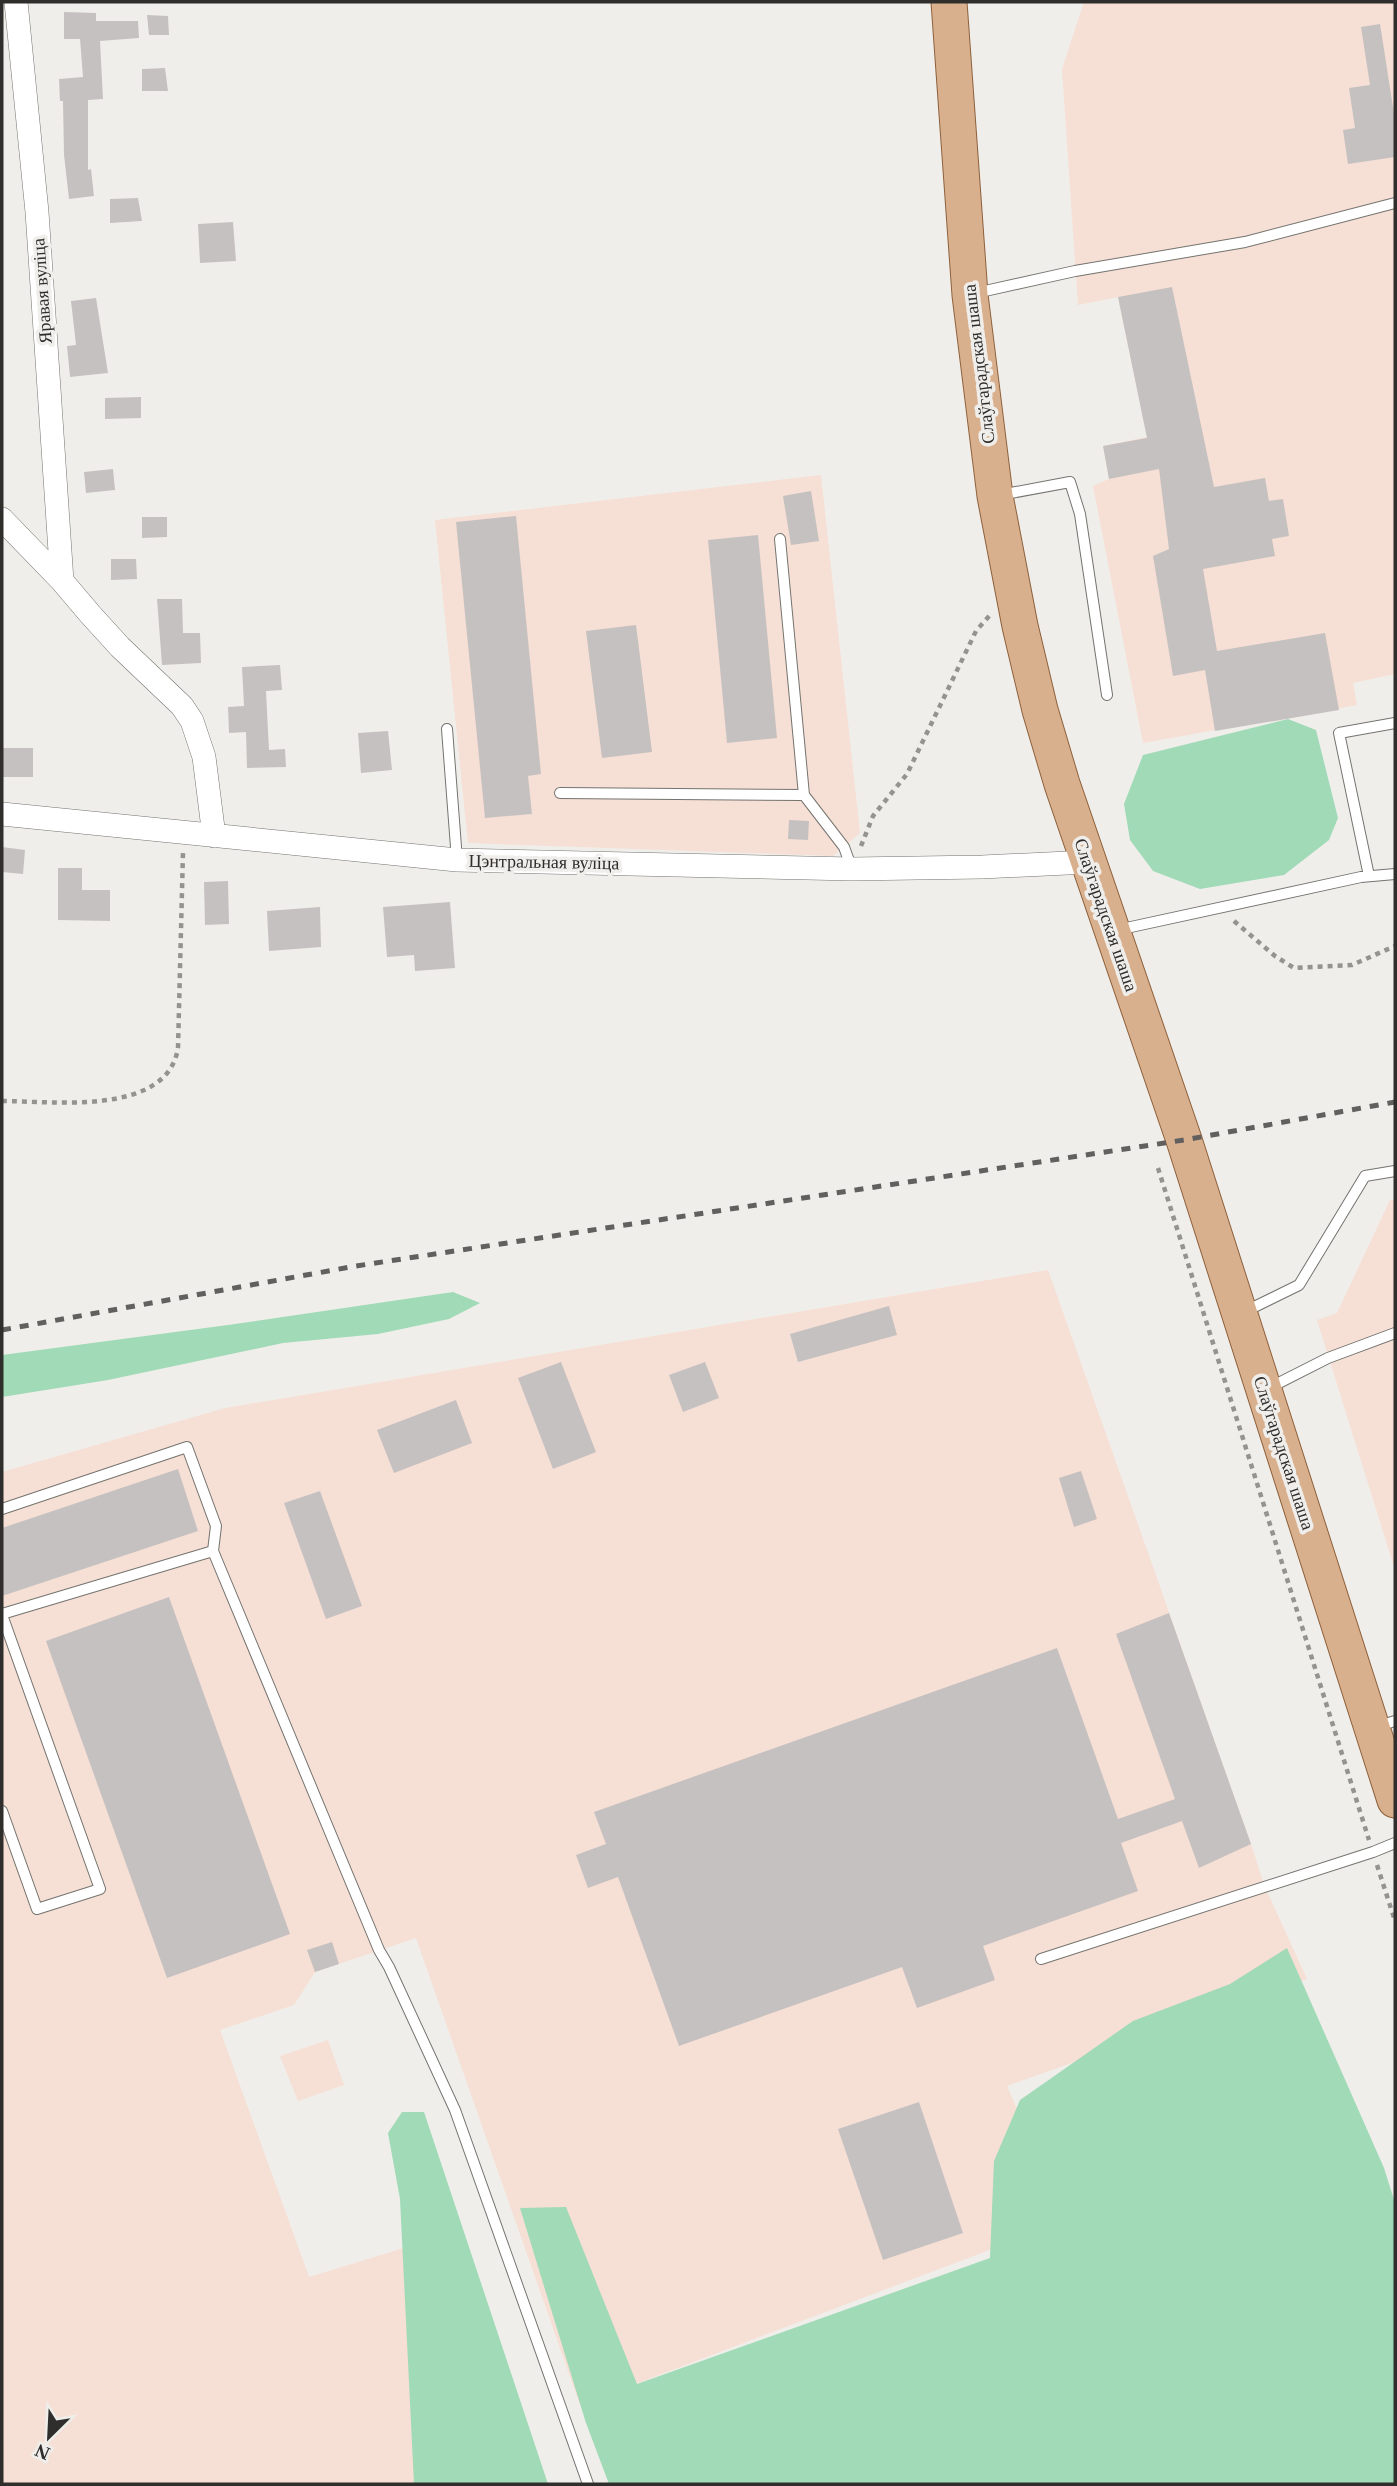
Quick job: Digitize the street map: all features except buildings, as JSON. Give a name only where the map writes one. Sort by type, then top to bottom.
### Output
[{"type":"main road","name":"Слаўгарадская шаша","points":[[949,2],[970,295],[995,496],[1012,589],[1040,710],[1062,784],[1184,1140],[1264,1390],[1384,1725],[1395,1800]]},
{"type":"street","name":"Яравая вуліца","points":[[16,2],[37,212],[62,581]]},
{"type":"street","points":[[2,519],[97,622],[182,706],[192,721],[204,757],[214,836]]},
{"type":"street","name":"Цэнтральная вуліца","points":[[2,814],[457,860],[852,869],[1088,862]]},
{"type":"lane","points":[[970,295],[1075,271],[1245,242],[1395,203]]},
{"type":"lane","points":[[995,496],[1070,482],[1080,514],[1107,695]]},
{"type":"lane","points":[[780,539],[804,795],[844,848],[852,869]]},
{"type":"lane","points":[[1369,876],[1339,733],[1395,723]]},
{"type":"lane","points":[[446,729],[457,860]]},
{"type":"lane","points":[[560,793],[804,795]]},
{"type":"lane","points":[[1111,931],[1369,876],[1395,874]]},
{"type":"lane","points":[[1240,1314],[1299,1285],[1365,1176],[1395,1171]]},
{"type":"lane","points":[[1264,1390],[1328,1358],[1395,1333]]},
{"type":"lane","points":[[2,1508],[187,1447],[216,1526],[213,1551],[379,1950],[455,2110],[588,2484]]},
{"type":"lane","points":[[2,1811],[37,1909],[100,1889],[2,1615],[213,1551]]},
{"type":"lane","points":[[1041,1959],[1395,1843]]},
{"type":"path","points":[[852,869],[873,816],[907,774],[976,631],[1012,589]]},
{"type":"path","points":[[2,1101],[108,1100],[128,1097],[155,1085],[172,1066],[178,1048],[183,834]]},
{"type":"path","points":[[1218,908],[1275,956],[1294,968],[1352,965],[1395,946]]},
{"type":"path","points":[[1158,1168],[1395,1921]]},
{"type":"shaded area","points":[[1084,2],[1395,2],[1395,674],[1353,683],[1357,705],[1143,743],[1093,486],[1109,479],[1103,446],[1147,437],[1118,297],[1078,305],[1062,69]]},
{"type":"shaded area","points":[[821,475],[860,833],[833,856],[468,843],[435,520]]},
{"type":"shaded area","points":[[1390,1200],[1395,1200],[1395,1570],[1317,1320],[1337,1313]]},
{"type":"shaded area","points":[[1048,1270],[1264,1885],[1307,1979],[1007,2086],[1066,2221],[580,2405],[416,1938],[315,1972],[294,2005],[220,2030],[309,2277],[453,2233],[548,2484],[2,2484],[2,1472],[225,1408]]},
{"type":"shaded area","points":[[328,2040],[344,2085],[298,2101],[280,2056]]},
{"type":"green space","points":[[1288,719],[1316,730],[1338,818],[1329,840],[1284,875],[1200,889],[1153,871],[1130,840],[1124,804],[1143,755]]},
{"type":"green space","points":[[453,1292],[480,1303],[449,1319],[378,1334],[283,1343],[108,1380],[2,1397],[2,1355]]},
{"type":"green space","points":[[1287,1948],[1384,2168],[1395,2203],[1395,2484],[609,2484],[586,2423],[520,2208],[566,2207],[637,2384],[990,2258],[994,2161],[1020,2100],[1133,2021],[1230,1984]]},
{"type":"green space","points":[[402,2112],[424,2112],[548,2484],[414,2484],[400,2199],[388,2133]]},
{"type":"railway","points":[[2,1330],[356,1266],[1184,1140],[1395,1102]]}]
